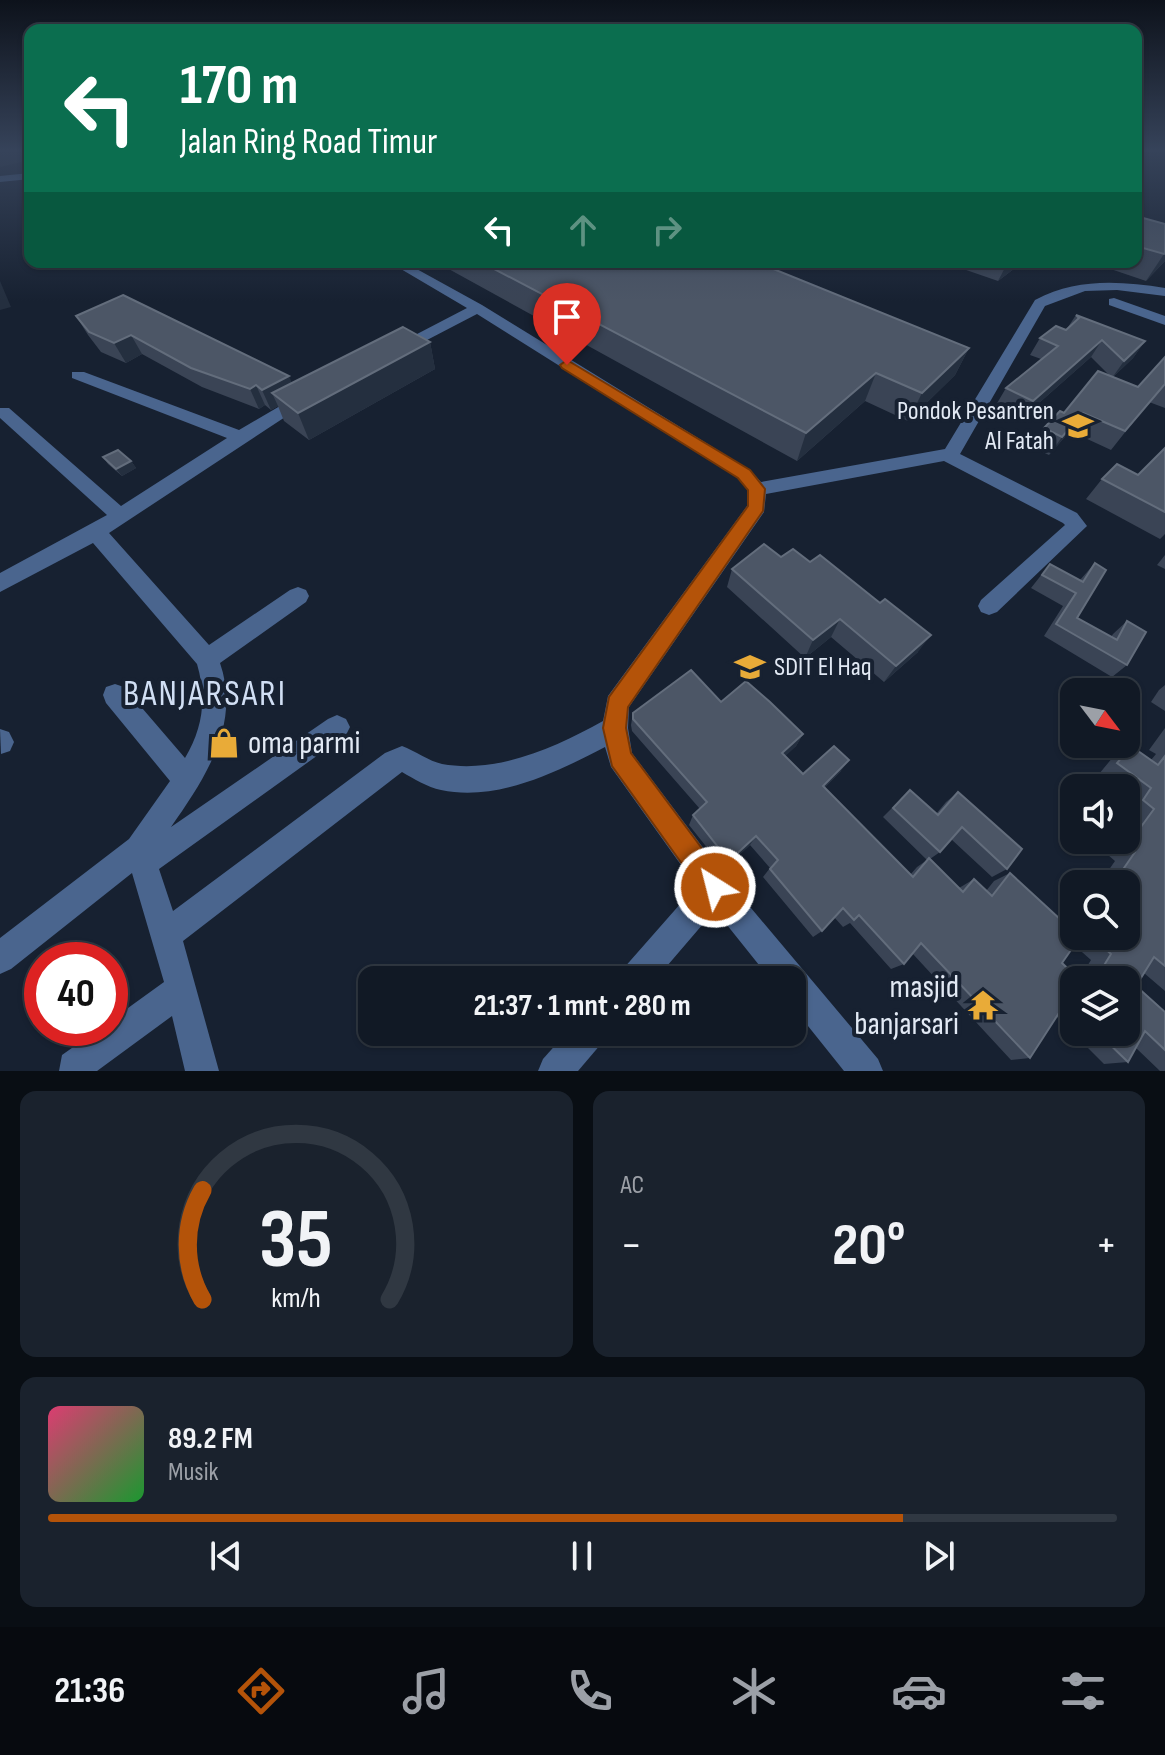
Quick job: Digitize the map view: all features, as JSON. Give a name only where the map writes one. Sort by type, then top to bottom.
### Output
[{"type":"street","points":[[406,268],[477,308],[744,474],[757,489],[757,507],[617,704],[615,728],[620,758],[715,887],[780,966]]},
{"type":"street","points":[[757,489],[946,455],[954,451],[968,429],[1040,303],[1052,295],[1099,285],[1165,292]]},
{"type":"street","points":[[1114,302],[1165,321]]},
{"type":"street","points":[[377,361],[477,308]]},
{"type":"street","points":[[78,375],[241,437]]},
{"type":"street","points":[[0,583],[96,532],[241,437],[324,389]]},
{"type":"street","points":[[3,412],[120,516]]},
{"type":"street","points":[[946,455],[1070,518],[1077,526],[989,606]]},
{"type":"street","points":[[96,532],[207,659],[217,680],[217,708],[210,739],[141,856],[182,989],[202,1071]]},
{"type":"street","points":[[207,659],[298,596]]},
{"type":"street","points":[[115,695],[169,762],[187,778]]},
{"type":"street","points":[[0,958],[141,856],[337,727]]},
{"type":"street","points":[[165,936],[394,762],[402,759],[434,774],[451,778],[496,774],[548,763],[615,728]]},
{"type":"street","points":[[646,966],[715,887]]},
{"type":"street","points":[[74,1067],[182,989]]},
{"type":"street","points":[[806,997],[866,1071]]},
{"type":"street","points":[[555,1071],[577,1046]]},
{"type":"building","points":[[1142,218],[1165,224],[1164,254],[1142,248]]},
{"type":"building","points":[[492,268],[771,268],[969,348],[922,393],[876,373],[806,433]]},
{"type":"building","points":[[123,295],[289,376],[262,390],[256,385],[250,389],[191,368],[131,335],[114,343],[89,332],[76,316]]},
{"type":"building","points":[[1076,315],[1145,341],[1124,361],[1102,340],[1033,401],[1006,388],[1058,346],[1040,338],[1056,326],[1066,330],[1079,318]]},
{"type":"building","points":[[403,327],[430,342],[298,413],[272,393]]},
{"type":"building","points":[[1165,357],[1165,384],[1125,431],[1083,413],[1062,437],[1044,428],[1060,411],[1064,413],[1098,371],[1138,387]]},
{"type":"building","points":[[1165,448],[1165,512],[1102,479],[1117,464],[1138,475]]},
{"type":"building","points":[[118,450],[131,461],[116,469],[103,457]]},
{"type":"building","points":[[764,544],[781,557],[793,549],[810,562],[820,555],[880,603],[885,599],[931,635],[896,666],[840,619],[813,640],[732,569]]},
{"type":"building","points":[[1095,563],[1106,570],[1077,618],[1117,640],[1127,621],[1146,632],[1127,665],[1056,624],[1076,593],[1042,575],[1050,564],[1083,582]]},
{"type":"building","points":[[691,670],[721,702],[746,681],[803,734],[782,753],[803,774],[834,746],[849,760],[823,786],[913,877],[929,858],[963,892],[974,879],[992,896],[1010,873],[1060,919],[1060,950],[1071,950],[1062,963],[1065,966],[1060,966],[1060,1011],[1030,1058],[921,943],[904,964],[859,915],[854,920],[843,908],[822,931],[770,869],[778,860],[756,836],[729,861],[693,815],[707,802],[633,719],[633,713]]},
{"type":"building","points":[[1140,752],[1158,765],[1165,756],[1165,966],[1154,957],[1140,980],[1140,966],[1104,966],[1111,954],[1107,950],[1140,950],[1140,870],[1123,870],[1134,854],[1140,854],[1140,828],[1154,809],[1143,800],[1151,788],[1140,780],[1140,774],[1132,774],[1117,763],[1121,758],[1140,758]]},
{"type":"building","points":[[910,790],[938,815],[958,792],[1022,849],[1007,869],[962,827],[940,852],[893,808]]},
{"type":"building","points":[[1140,990],[1165,1012],[1165,1050],[1145,1031],[1140,1040]]},
{"type":"building","points":[[1111,1046],[1137,1046],[1128,1062]]},
{"type":"place","name":"Pondok Pesantren Al Fatah","points":[[1078,426]]},
{"type":"place","name":"SDIT El Haq","points":[[750,667]]},
{"type":"place","name":"oma parmi","points":[[224,743]]},
{"type":"place","name":"masjid banjarsari","points":[[983,1005]]},
{"type":"district","name":"BANJARSARI","points":[[205,694]]},
{"type":"route","points":[[567,365],[744,474],[757,489],[757,507],[617,704],[615,728],[620,758],[715,887]]}]
